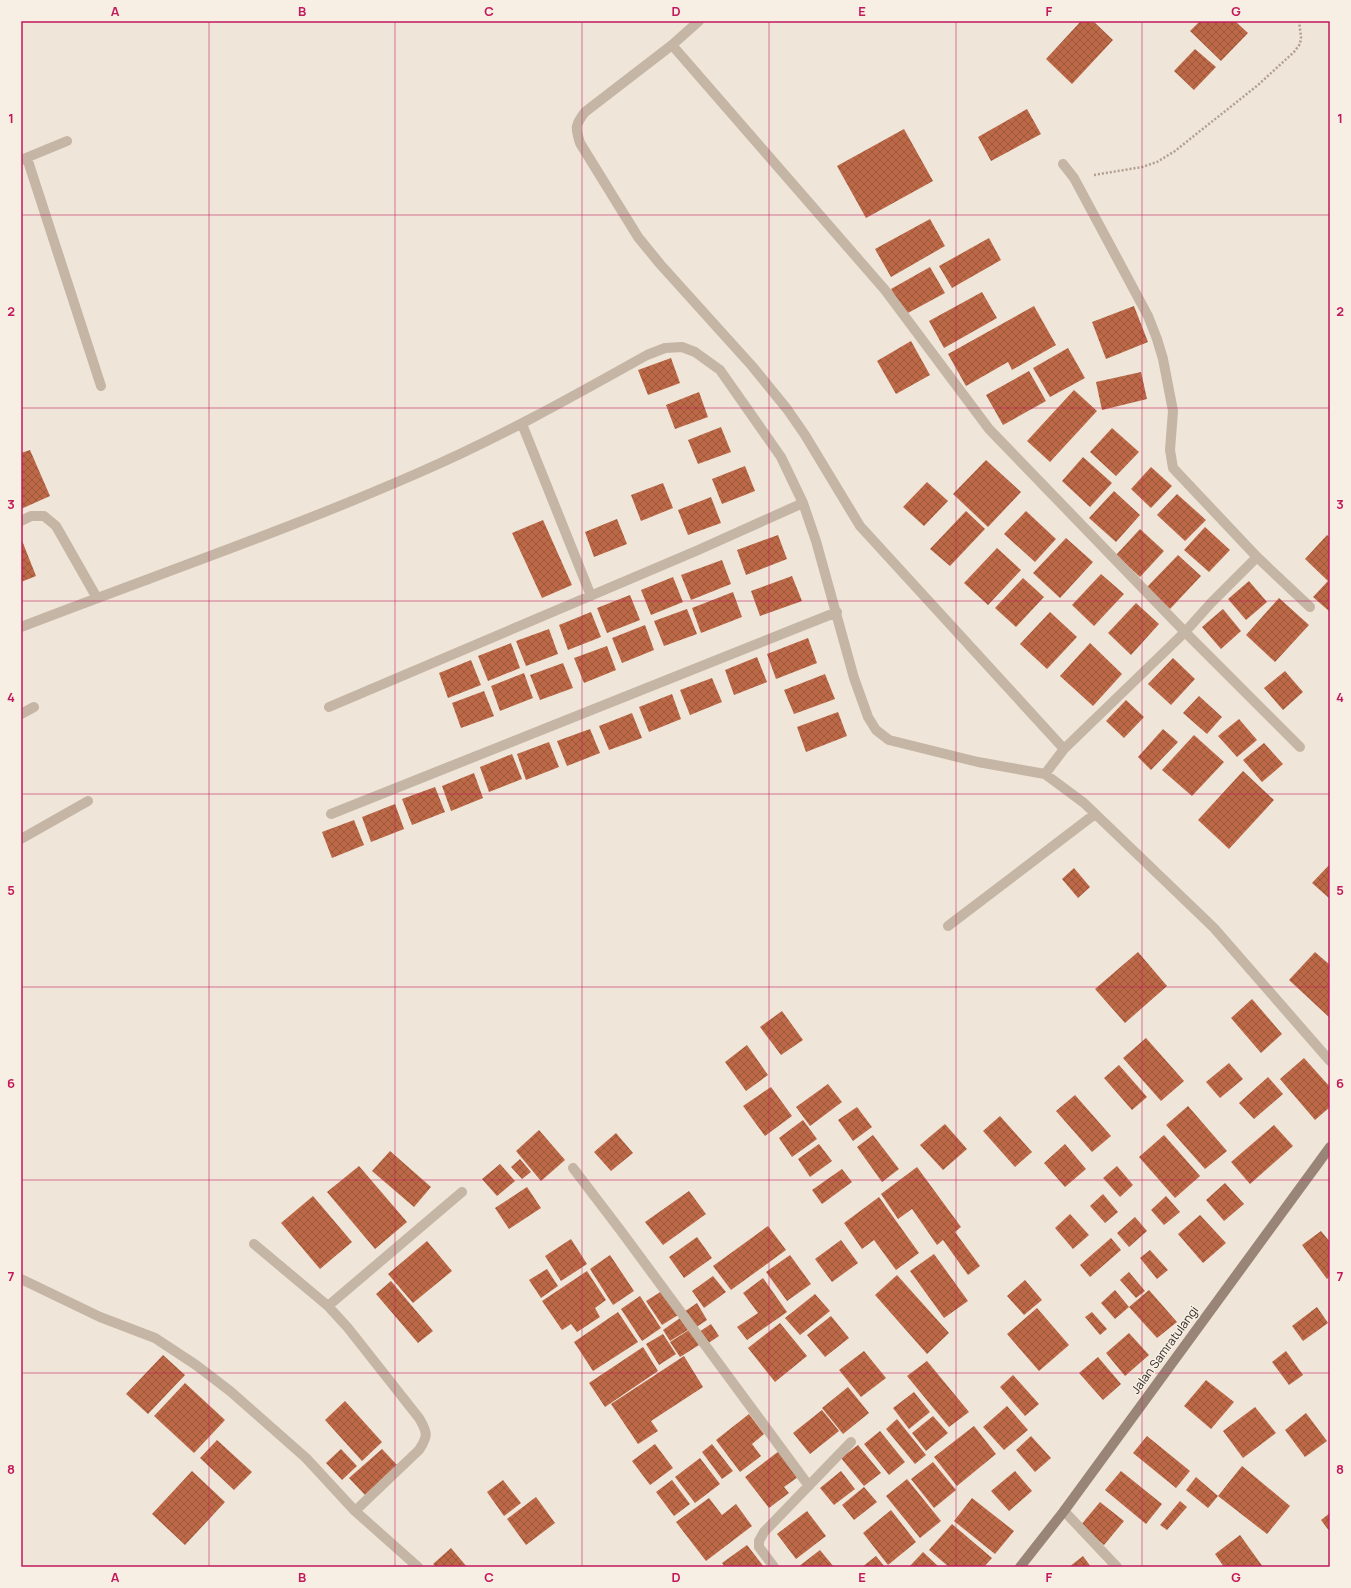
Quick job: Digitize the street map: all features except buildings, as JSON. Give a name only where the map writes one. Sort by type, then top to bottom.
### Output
[{"type":"main road","name":"Jalan Samratulangi","points":[[1020,1567],[1064,1511],[1330,1147]]},
{"type":"street","points":[[699,21],[672,45],[585,112],[577,122],[576,130],[580,143],[638,237],[660,264],[752,366],[787,409],[860,526],[1064,748]]},
{"type":"street","points":[[672,45],[884,290],[989,429],[1185,632],[1300,747]]},
{"type":"street","points":[[67,141],[24,159],[101,386]]},
{"type":"street","points":[[1064,164],[1074,178],[1148,316],[1157,340],[1163,359],[1173,411],[1170,450],[1173,468],[1257,557],[1310,607]]},
{"type":"street","points":[[21,627],[290,526],[419,473],[522,424],[647,355],[665,348],[682,347],[695,352],[720,370],[782,457],[803,503],[837,612],[854,678],[868,717],[876,730],[889,740],[896,742],[978,762],[1046,774],[1095,814],[1214,928],[1330,1061]]},
{"type":"street","points":[[522,424],[590,596]]},
{"type":"street","points":[[329,707],[590,596],[803,503]]},
{"type":"street","points":[[21,521],[31,516],[44,516],[56,526],[97,598]]},
{"type":"street","points":[[1046,774],[1064,748],[1185,632],[1211,603],[1257,557]]},
{"type":"street","points":[[331,814],[837,612]]},
{"type":"street","points":[[21,714],[34,707]]},
{"type":"street","points":[[21,839],[88,800]]},
{"type":"street","points":[[948,926],[1095,814]]},
{"type":"street","points":[[573,1168],[809,1486]]},
{"type":"street","points":[[328,1306],[462,1192]]},
{"type":"street","points":[[254,1244],[328,1306],[348,1328],[420,1418],[426,1428],[426,1439],[419,1450],[356,1511]]},
{"type":"street","points":[[21,1279],[100,1317],[155,1338],[190,1361],[230,1391],[306,1458],[356,1511],[418,1567]]},
{"type":"street","points":[[21,1289],[31,1284]]},
{"type":"street","points":[[774,1567],[758,1547],[759,1541],[764,1532],[851,1442]]},
{"type":"street","points":[[1064,1511],[1117,1567]]},
{"type":"path","points":[[1074,178],[1142,167],[1157,162],[1175,151],[1258,85],[1294,52],[1300,44],[1302,36],[1299,21]]}]
